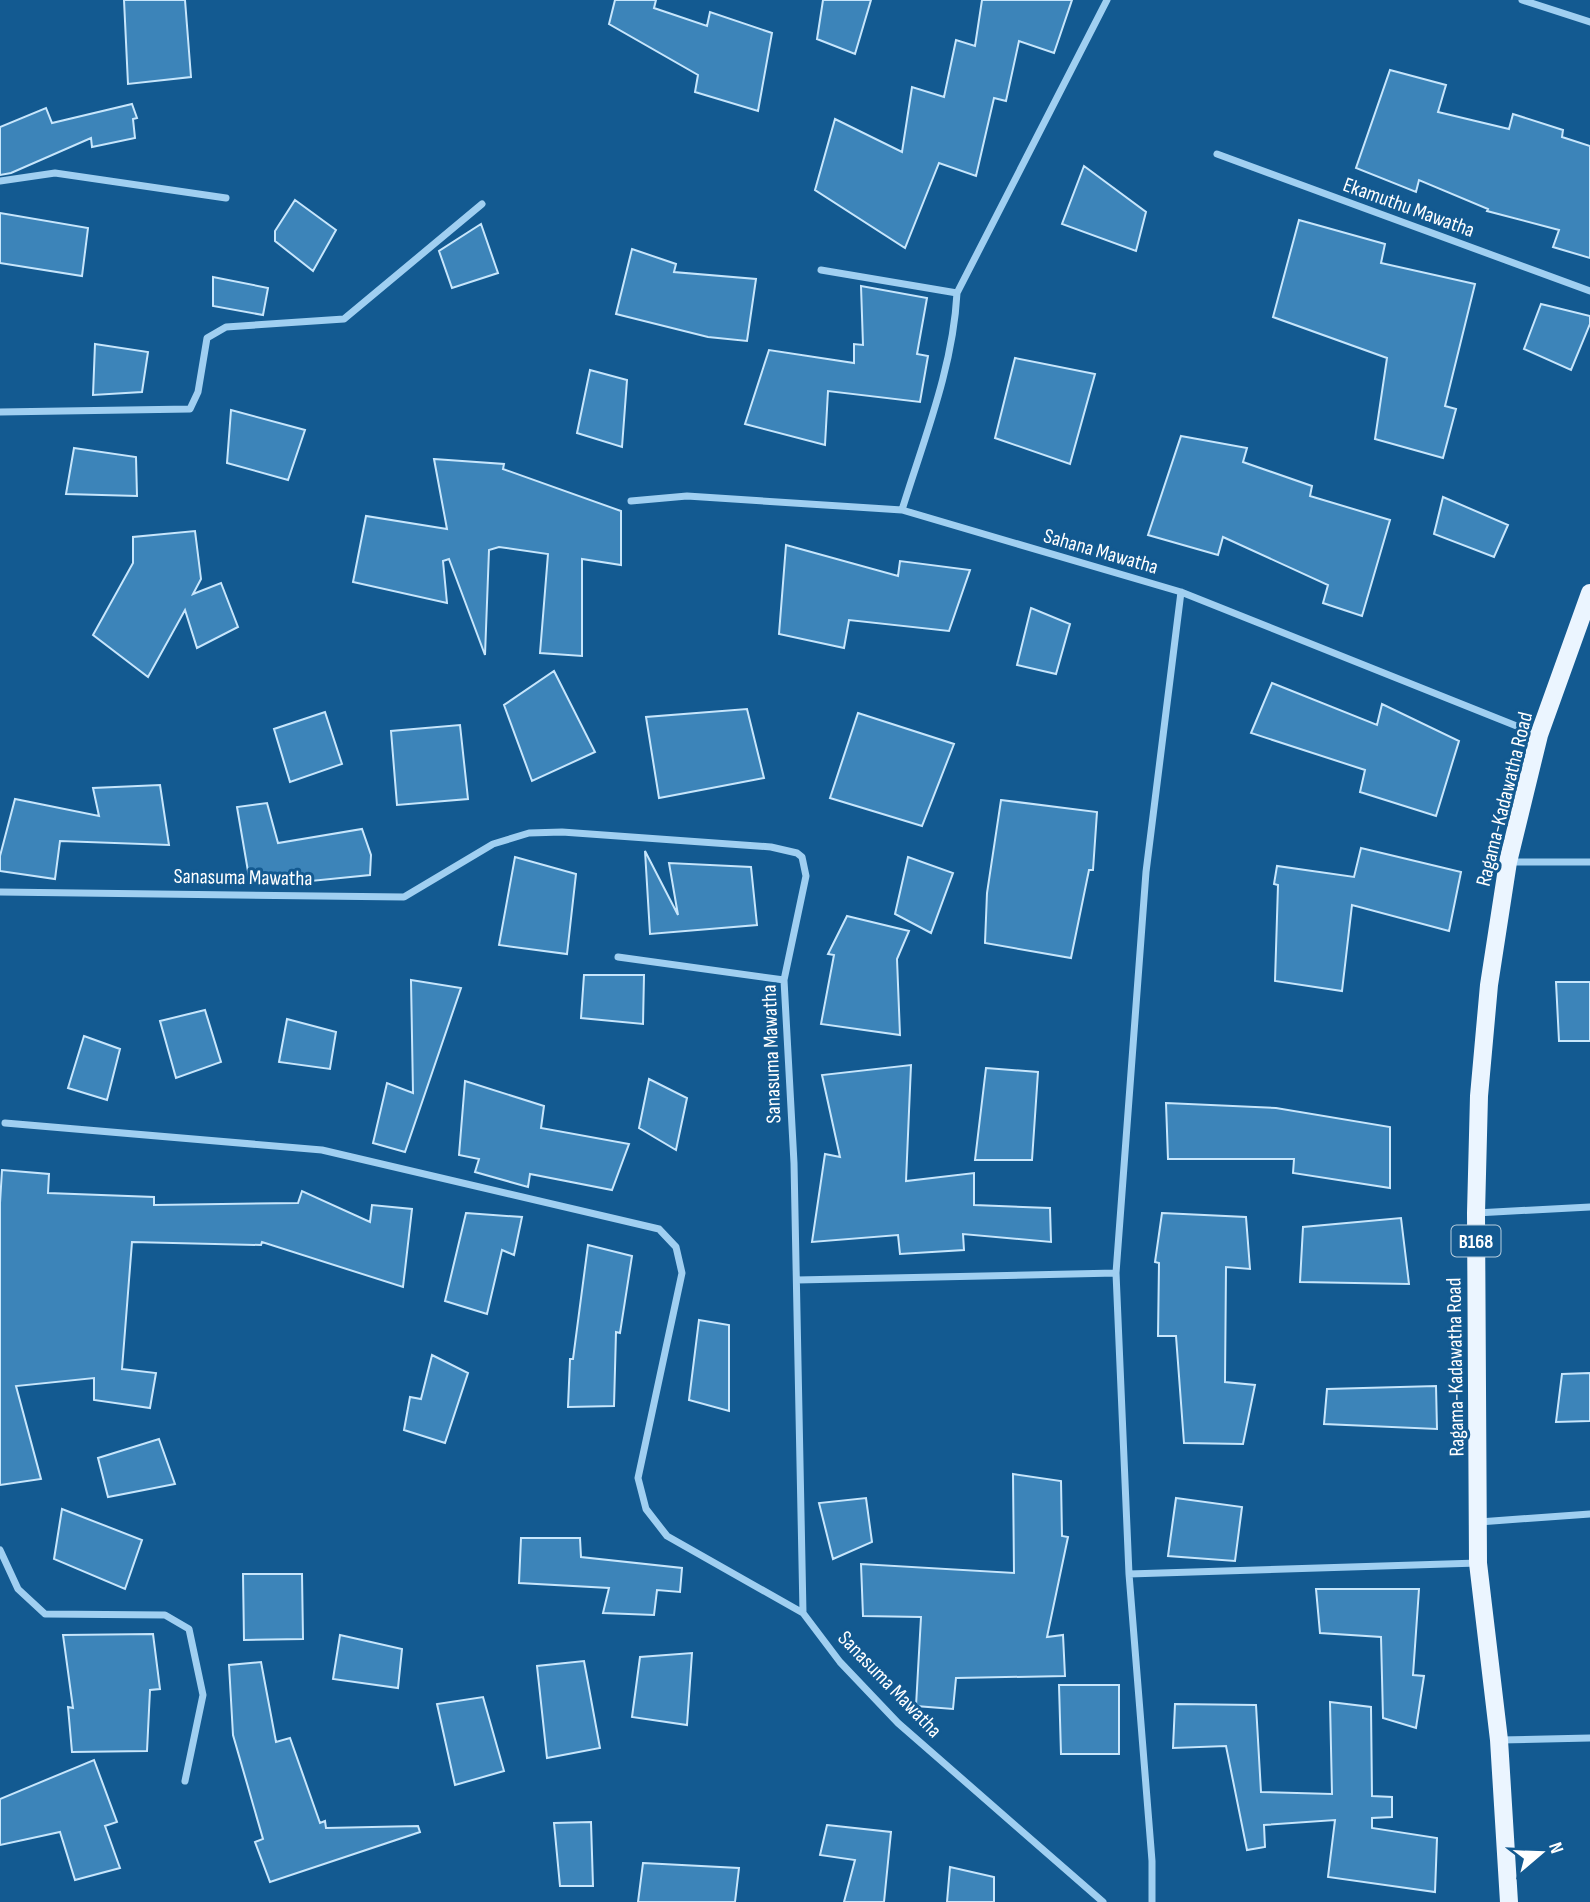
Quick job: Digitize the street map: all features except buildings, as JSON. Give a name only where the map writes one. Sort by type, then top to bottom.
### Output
[{"type":"main road","name":"Ragama-Kadawatha Road","points":[[1509,1902],[1499,1740],[1478,1563],[1476,1213],[1479,1096],[1489,985],[1508,862],[1539,735],[1590,593]]},
{"type":"street","points":[[902,510],[945,371],[955,321],[957,293],[1107,0]]},
{"type":"street","points":[[1522,0],[1590,22]]},
{"type":"street","name":"Ekamuthu Mawatha","points":[[1217,154],[1590,291]]},
{"type":"street","points":[[0,180],[55,173],[226,198]]},
{"type":"street","points":[[0,412],[190,409],[198,392],[207,338],[226,327],[344,319],[482,204]]},
{"type":"street","points":[[821,270],[957,293]]},
{"type":"street","name":"Sahana Mawatha","points":[[631,501],[687,496],[902,510],[1181,593],[1539,735]]},
{"type":"street","points":[[1152,1902],[1152,1861],[1129,1574],[1116,1273],[1146,872],[1181,593]]},
{"type":"street","name":"Sanasuma Mawatha","points":[[0,892],[404,897],[493,844],[529,833],[562,832],[771,847],[797,853],[802,857],[806,876],[784,981],[794,1163],[803,1613],[839,1662],[898,1723],[1103,1902]]},
{"type":"street","points":[[1508,862],[1590,862]]},
{"type":"street","points":[[618,957],[784,981]]},
{"type":"street","points":[[5,1123],[322,1150],[659,1229],[676,1247],[681,1259],[682,1273],[638,1478],[646,1509],[667,1536],[803,1613]]},
{"type":"street","points":[[1476,1213],[1590,1207]]},
{"type":"street","points":[[797,1280],[1116,1273]]},
{"type":"street","points":[[1479,1522],[1590,1514]]},
{"type":"street","points":[[0,1550],[18,1589],[45,1615],[165,1615],[189,1629],[203,1695],[186,1781]]},
{"type":"street","points":[[1129,1574],[1478,1563]]},
{"type":"street","points":[[1499,1740],[1590,1738]]}]
